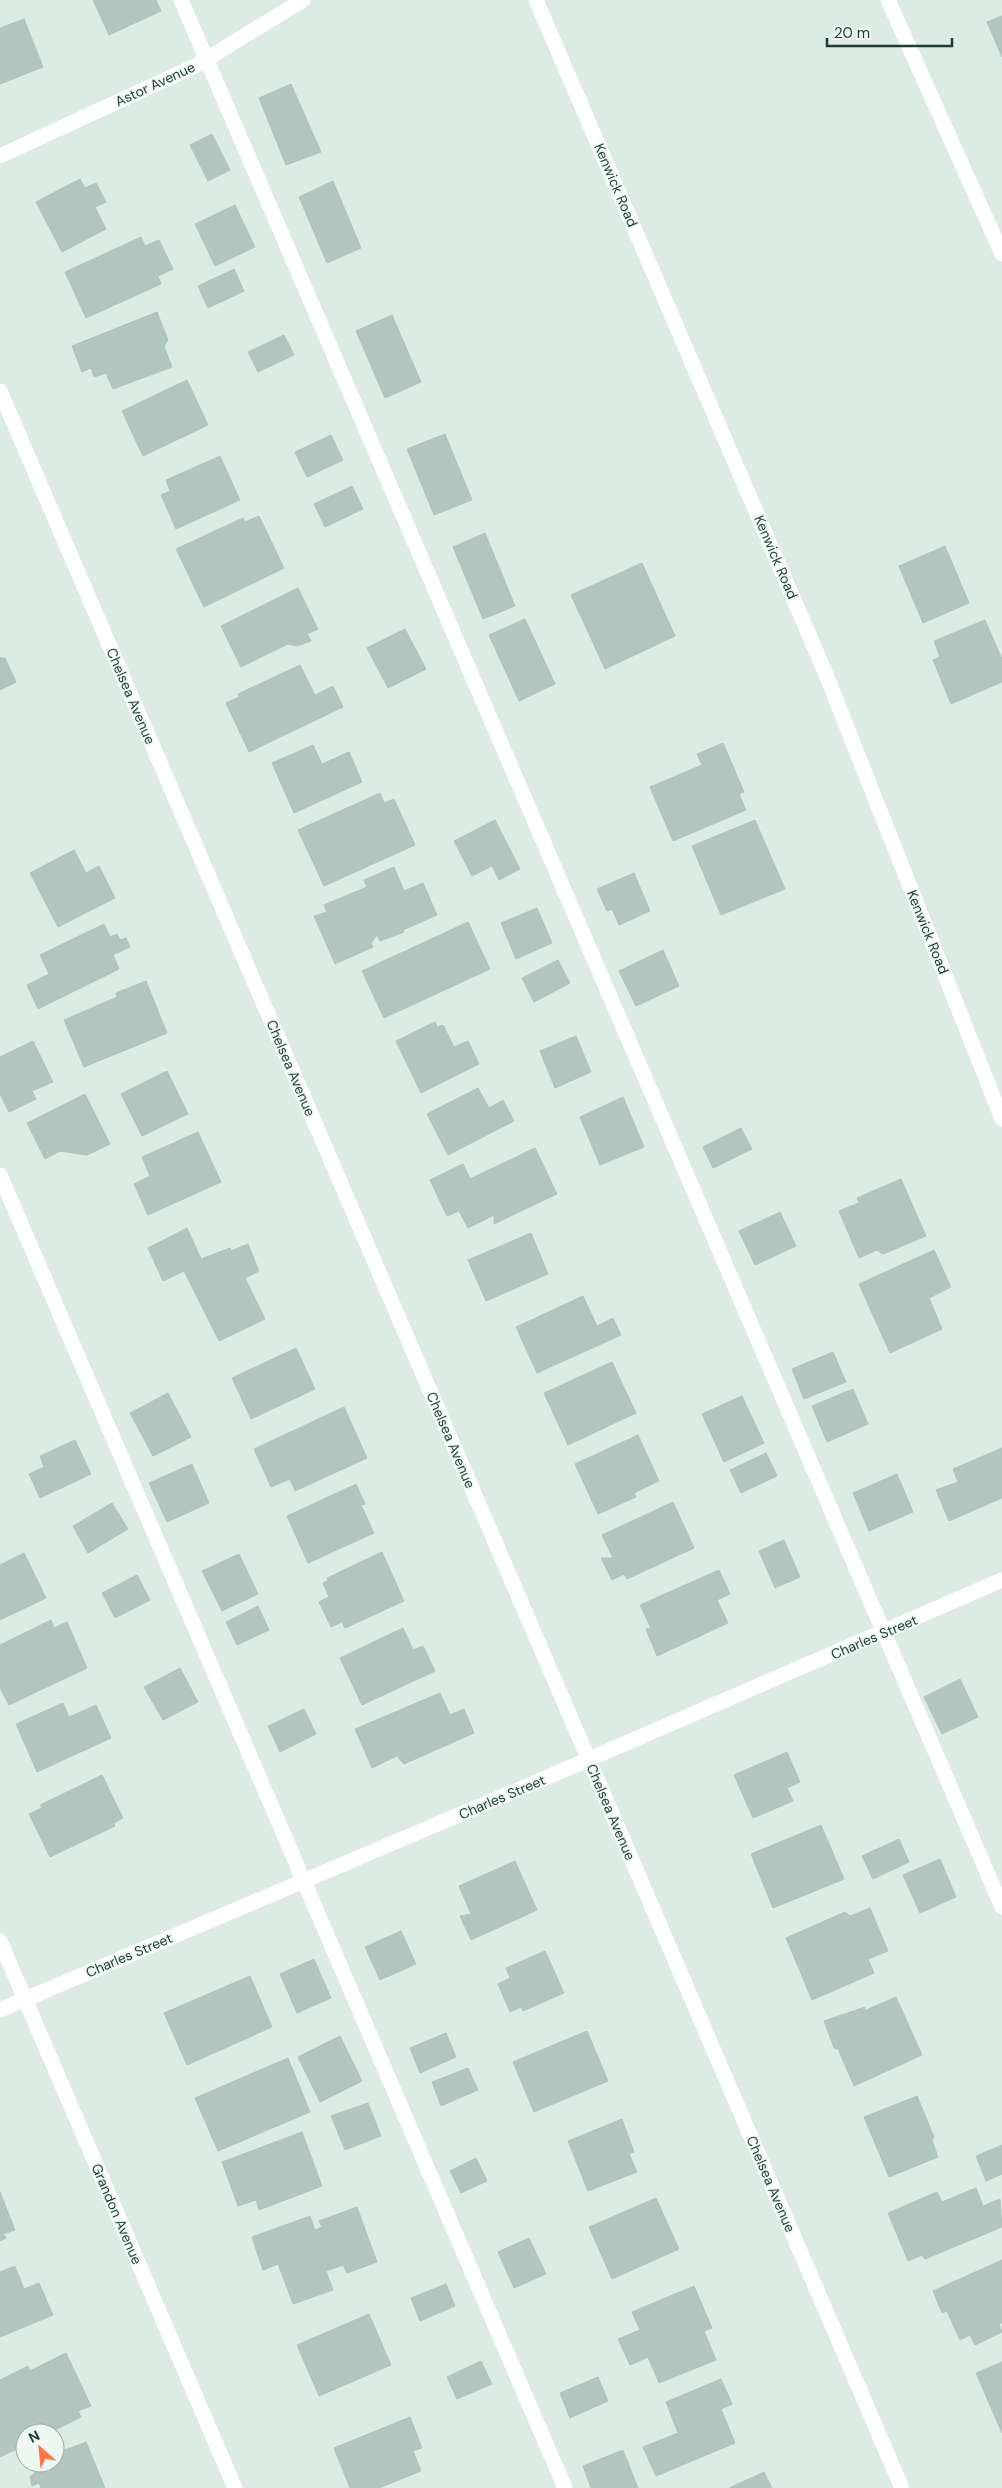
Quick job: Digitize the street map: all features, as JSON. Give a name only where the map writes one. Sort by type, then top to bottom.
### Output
[{"type":"street","points":[[181,0],[882,1633],[1002,1907]]},
{"type":"street","name":"Astor Avenue","points":[[0,156],[195,66],[303,0]]},
{"type":"street","name":"Kenwick Road","points":[[536,0],[825,672],[1002,1119]]},
{"type":"street","points":[[888,0],[1002,254]]},
{"type":"street","name":"Chelsea Avenue","points":[[0,392],[902,2488]]},
{"type":"street","points":[[0,1175],[565,2488]]},
{"type":"street","name":"Charles Street","points":[[0,2010],[1002,1580]]},
{"type":"street","name":"Grandon Avenue","points":[[0,1941],[235,2488]]},
{"type":"building","points":[[93,0],[156,0],[161,11],[109,35]]},
{"type":"building","points":[[1002,16],[1002,57],[987,22]]},
{"type":"building","points":[[24,19],[43,67],[0,84],[0,28]]},
{"type":"building","points":[[291,84],[321,152],[286,165],[259,98]]},
{"type":"building","points":[[212,134],[230,170],[208,181],[190,145]]},
{"type":"building","points":[[80,179],[85,188],[96,183],[106,202],[95,207],[106,229],[62,252],[36,202]]},
{"type":"building","points":[[333,181],[361,248],[327,263],[299,197]]},
{"type":"building","points":[[235,205],[255,247],[215,266],[195,224]]},
{"type":"building","points":[[141,237],[145,246],[159,240],[173,269],[158,276],[161,284],[86,318],[65,272]]},
{"type":"building","points":[[234,269],[244,291],[208,308],[198,286]]},
{"type":"building","points":[[157,312],[168,340],[164,346],[172,367],[113,389],[106,373],[94,377],[91,368],[82,372],[72,346]]},
{"type":"building","points":[[392,315],[421,382],[385,398],[356,331]]},
{"type":"building","points":[[284,335],[294,355],[258,372],[248,352]]},
{"type":"building","points":[[187,380],[208,425],[143,456],[122,411]]},
{"type":"building","points":[[445,434],[472,500],[434,515],[407,449]]},
{"type":"building","points":[[331,435],[343,460],[307,477],[295,452]]},
{"type":"building","points":[[220,456],[240,500],[176,529],[161,495],[170,491],[166,480]]},
{"type":"building","points":[[352,486],[363,509],[325,527],[314,504]]},
{"type":"building","points":[[259,516],[284,568],[204,607],[176,549],[243,518],[245,522]]},
{"type":"building","points":[[485,533],[515,606],[483,619],[453,547]]},
{"type":"building","points":[[945,546],[969,603],[923,623],[899,566]]},
{"type":"building","points":[[642,563],[675,636],[605,669],[571,595]]},
{"type":"building","points":[[298,588],[318,629],[307,634],[311,641],[297,646],[288,644],[241,667],[221,626]]},
{"type":"building","points":[[525,619],[555,684],[519,701],[489,635]]},
{"type":"building","points":[[985,620],[1002,659],[1002,682],[951,704],[933,660],[940,657],[934,641]]},
{"type":"building","points":[[405,629],[426,669],[388,688],[367,648]]},
{"type":"building","points":[[0,658],[5,658],[16,682],[0,690]]},
{"type":"building","points":[[300,665],[315,695],[333,686],[343,707],[249,752],[226,703],[239,697],[238,694]]},
{"type":"building","points":[[723,743],[744,792],[739,794],[746,810],[673,841],[650,787],[702,765],[697,754]]},
{"type":"building","points":[[313,745],[322,764],[349,752],[362,782],[294,813],[272,763]]},
{"type":"building","points":[[380,793],[384,803],[394,799],[415,845],[324,886],[298,830]]},
{"type":"building","points":[[495,820],[520,869],[499,880],[492,866],[472,876],[454,841]]},
{"type":"building","points":[[755,820],[785,889],[721,915],[692,846]]},
{"type":"building","points":[[74,850],[86,873],[99,866],[115,898],[58,927],[30,873]]},
{"type":"building","points":[[394,867],[404,891],[423,883],[437,915],[403,930],[404,932],[380,941],[377,935],[371,943],[373,947],[335,964],[314,916],[327,912],[324,905],[367,887],[364,880]]},
{"type":"building","points":[[634,873],[650,911],[619,925],[612,909],[607,911],[597,889]]},
{"type":"building","points":[[537,908],[552,943],[516,959],[501,923]]},
{"type":"building","points":[[468,922],[490,969],[384,1018],[362,971]]},
{"type":"building","points":[[104,924],[110,937],[117,934],[120,940],[126,938],[130,947],[113,955],[119,969],[38,1009],[27,985],[49,974],[40,955]]},
{"type":"building","points":[[663,950],[679,986],[636,1006],[619,971]]},
{"type":"building","points":[[558,960],[570,983],[534,1002],[522,978]]},
{"type":"building","points":[[146,981],[167,1033],[84,1067],[64,1020],[117,997],[116,993]]},
{"type":"building","points":[[435,1022],[437,1027],[443,1025],[454,1047],[468,1041],[479,1064],[421,1093],[396,1041]]},
{"type":"building","points":[[576,1036],[591,1072],[555,1088],[540,1051]]},
{"type":"building","points":[[33,1041],[53,1082],[32,1091],[36,1099],[9,1112],[0,1094],[0,1057]]},
{"type":"building","points":[[167,1071],[188,1114],[142,1136],[121,1094]]},
{"type":"building","points":[[478,1088],[489,1108],[503,1100],[514,1121],[448,1155],[427,1114]]},
{"type":"building","points":[[85,1094],[110,1144],[87,1155],[60,1151],[45,1159],[27,1123]]},
{"type":"building","points":[[623,1097],[644,1147],[600,1165],[580,1117]]},
{"type":"building","points":[[741,1128],[752,1149],[713,1168],[703,1147]]},
{"type":"building","points":[[198,1132],[221,1182],[148,1215],[134,1184],[150,1176],[142,1157]]},
{"type":"building","points":[[535,1148],[557,1194],[494,1224],[494,1215],[468,1228],[459,1211],[447,1216],[430,1180],[463,1164],[470,1179]]},
{"type":"building","points":[[901,1179],[926,1236],[883,1254],[877,1250],[859,1258],[839,1211],[859,1203],[857,1198]]},
{"type":"building","points":[[780,1212],[796,1246],[755,1265],[739,1231]]},
{"type":"building","points":[[187,1228],[201,1259],[230,1248],[231,1251],[248,1244],[259,1271],[245,1278],[265,1319],[219,1341],[184,1271],[163,1281],[148,1248]]},
{"type":"building","points":[[531,1233],[548,1274],[486,1301],[468,1260]]},
{"type":"building","points":[[934,1250],[951,1287],[929,1298],[942,1329],[890,1353],[859,1284]]},
{"type":"building","points":[[583,1296],[597,1326],[613,1318],[621,1335],[537,1373],[516,1327]]},
{"type":"building","points":[[296,1348],[315,1389],[251,1419],[232,1378]]},
{"type":"building","points":[[833,1352],[846,1382],[804,1399],[792,1369]]},
{"type":"building","points":[[612,1362],[636,1413],[568,1445],[544,1393]]},
{"type":"building","points":[[853,1389],[868,1424],[827,1442],[812,1406]]},
{"type":"building","points":[[168,1393],[191,1437],[153,1456],[130,1413]]},
{"type":"building","points":[[742,1396],[764,1443],[724,1462],[702,1414]]},
{"type":"building","points":[[344,1407],[367,1458],[295,1491],[290,1479],[271,1487],[254,1449]]},
{"type":"building","points":[[638,1435],[659,1481],[634,1493],[636,1497],[598,1514],[575,1464]]},
{"type":"building","points":[[75,1440],[91,1474],[40,1498],[29,1474],[44,1467],[40,1456]]},
{"type":"building","points":[[1002,1448],[1002,1498],[949,1521],[936,1490],[958,1482],[953,1469]]},
{"type":"building","points":[[766,1453],[777,1476],[741,1493],[730,1470]]},
{"type":"building","points":[[192,1464],[209,1503],[167,1522],[149,1483]]},
{"type":"building","points":[[897,1474],[913,1512],[869,1531],[853,1493]]},
{"type":"building","points":[[356,1484],[365,1504],[361,1505],[374,1533],[308,1563],[287,1516]]},
{"type":"building","points":[[673,1502],[694,1548],[627,1579],[624,1574],[612,1580],[601,1558],[613,1558],[602,1535]]},
{"type":"building","points":[[112,1503],[128,1529],[88,1553],[73,1526]]},
{"type":"building","points":[[784,1540],[800,1577],[775,1588],[759,1551]]},
{"type":"building","points":[[382,1552],[404,1601],[345,1628],[342,1622],[331,1627],[319,1602],[329,1597],[323,1583],[328,1580],[327,1578]]},
{"type":"building","points":[[24,1553],[46,1598],[0,1620],[0,1565]]},
{"type":"building","points":[[239,1554],[258,1594],[222,1611],[202,1571]]},
{"type":"building","points":[[719,1570],[730,1594],[717,1600],[728,1623],[657,1656],[646,1629],[651,1628],[640,1605]]},
{"type":"building","points":[[137,1575],[150,1600],[115,1618],[102,1593]]},
{"type":"building","points":[[258,1606],[269,1630],[237,1645],[226,1622]]},
{"type":"building","points":[[51,1620],[54,1628],[67,1622],[87,1668],[9,1705],[0,1688],[0,1645]]},
{"type":"building","points":[[403,1628],[413,1650],[423,1646],[435,1671],[362,1705],[340,1658]]},
{"type":"building","points":[[180,1668],[198,1702],[163,1720],[144,1687]]},
{"type":"building","points":[[960,1679],[978,1717],[942,1734],[924,1697]]},
{"type":"building","points":[[440,1693],[450,1715],[464,1709],[474,1733],[404,1764],[397,1756],[372,1768],[355,1729]]},
{"type":"building","points":[[63,1703],[69,1717],[96,1705],[111,1738],[37,1772],[16,1724]]},
{"type":"building","points":[[304,1709],[316,1734],[280,1752],[268,1726]]},
{"type":"building","points":[[787,1752],[800,1782],[787,1788],[793,1801],[753,1818],[734,1775]]},
{"type":"building","points":[[102,1775],[123,1818],[114,1823],[115,1826],[50,1857],[29,1814],[42,1808],[40,1805]]},
{"type":"building","points":[[821,1825],[844,1879],[773,1908],[751,1854]]},
{"type":"building","points":[[899,1839],[909,1862],[873,1879],[862,1856]]},
{"type":"building","points":[[940,1859],[956,1897],[920,1913],[903,1875]]},
{"type":"building","points":[[515,1861],[537,1910],[471,1940],[460,1916],[471,1914],[459,1886]]},
{"type":"building","points":[[870,1908],[888,1951],[868,1959],[874,1973],[812,2000],[786,1938],[845,1912],[850,1916]]},
{"type":"building","points":[[401,1931],[416,1964],[380,1980],[365,1947]]},
{"type":"building","points":[[545,1951],[564,1993],[523,2011],[521,2007],[510,2012],[498,1984],[510,1978],[506,1968]]},
{"type":"building","points":[[314,1959],[331,1998],[297,2013],[280,1974]]},
{"type":"building","points":[[250,1976],[272,2027],[187,2065],[164,2013]]},
{"type":"building","points":[[896,1997],[922,2055],[854,2086],[838,2049],[834,2048],[824,2021],[865,2007],[864,2011]]},
{"type":"building","points":[[587,2031],[608,2081],[534,2112],[513,2062]]},
{"type":"building","points":[[446,2033],[456,2057],[420,2073],[410,2048]]},
{"type":"building","points":[[340,2036],[362,2081],[320,2102],[298,2057]]},
{"type":"building","points":[[288,2058],[310,2112],[218,2151],[195,2098]]},
{"type":"building","points":[[468,2068],[478,2090],[441,2106],[432,2082]]},
{"type":"building","points":[[917,2096],[934,2137],[932,2140],[938,2157],[889,2177],[864,2117]]},
{"type":"building","points":[[368,2103],[381,2136],[345,2150],[331,2116]]},
{"type":"building","points":[[622,2119],[634,2152],[629,2154],[637,2172],[588,2191],[568,2141]]},
{"type":"building","points":[[302,2132],[322,2186],[259,2210],[256,2200],[238,2206],[222,2162]]},
{"type":"building","points":[[1002,2145],[1002,2174],[986,2181],[976,2156]]},
{"type":"building","points":[[476,2158],[487,2181],[461,2193],[450,2171]]},
{"type":"building","points":[[976,2188],[983,2206],[1000,2199],[1002,2227],[925,2259],[922,2255],[908,2261],[888,2213],[937,2192],[942,2202]]},
{"type":"building","points":[[0,2192],[15,2230],[3,2234],[6,2238],[0,2241]]},
{"type":"building","points":[[656,2198],[679,2249],[612,2279],[589,2227]]},
{"type":"building","points":[[357,2207],[377,2262],[347,2273],[343,2265],[326,2271],[333,2290],[293,2304],[278,2264],[263,2270],[252,2237],[310,2216],[315,2230],[322,2227],[319,2221]]},
{"type":"building","points":[[529,2238],[546,2274],[514,2288],[498,2252]]},
{"type":"building","points":[[1002,2260],[1002,2323],[999,2324],[1002,2332],[975,2345],[970,2335],[960,2340],[947,2311],[942,2313],[933,2291]]},
{"type":"building","points":[[15,2266],[24,2289],[39,2283],[53,2315],[0,2337],[0,2272]]},
{"type":"building","points":[[446,2284],[455,2306],[420,2321],[411,2298]]},
{"type":"building","points":[[694,2286],[712,2328],[704,2331],[716,2360],[659,2383],[648,2357],[630,2365],[618,2339],[640,2330],[632,2312]]},
{"type":"building","points":[[369,2314],[391,2365],[319,2396],[297,2345]]},
{"type":"building","points":[[66,2353],[91,2406],[78,2411],[81,2417],[65,2425],[65,2423],[15,2423],[15,2450],[0,2457],[0,2380],[28,2366],[30,2371]]},
{"type":"building","points":[[481,2361],[492,2384],[457,2399],[447,2377]]},
{"type":"building","points":[[1002,2362],[1002,2433],[976,2373]]},
{"type":"building","points":[[598,2377],[608,2401],[570,2418],[560,2393]]},
{"type":"building","points":[[721,2379],[732,2404],[721,2409],[735,2443],[656,2476],[643,2447],[678,2433],[666,2402]]},
{"type":"building","points":[[410,2417],[422,2448],[413,2451],[421,2471],[379,2488],[350,2488],[334,2448]]},
{"type":"building","points":[[86,2442],[105,2488],[41,2488],[39,2483],[32,2486],[30,2477],[35,2473],[65,2473],[65,2450]]},
{"type":"building","points":[[623,2450],[638,2488],[591,2488],[583,2466]]},
{"type":"building","points":[[764,2472],[772,2488],[729,2488]]}]
